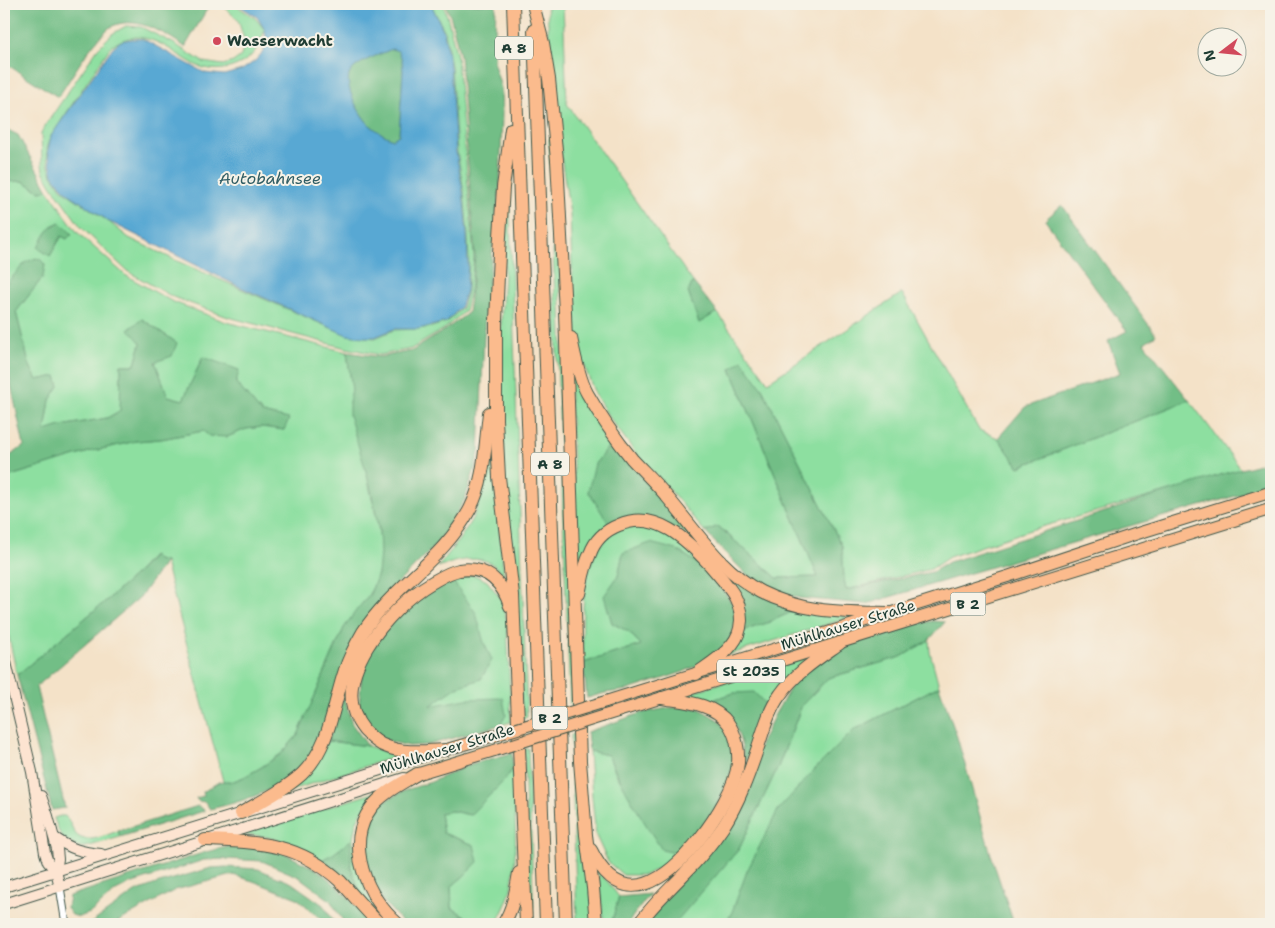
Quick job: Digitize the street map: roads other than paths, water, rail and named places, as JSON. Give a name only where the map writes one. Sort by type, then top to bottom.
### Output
[{"type":"highway","name":"A 8","points":[[513,4],[546,924]]},
{"type":"highway","name":"A 8","points":[[533,4],[566,924]]},
{"type":"highway","points":[[533,4],[543,44],[550,88],[558,169],[565,312],[580,761],[596,924]]},
{"type":"highway","points":[[516,91],[503,187],[495,369],[499,477],[513,595],[526,924]]},
{"type":"highway","points":[[565,312],[586,391],[604,421],[632,458],[727,566],[753,587],[786,602],[806,608],[827,611],[888,613]]},
{"type":"highway","points":[[241,813],[291,783],[317,755],[325,737],[346,668],[363,633],[385,605],[445,544],[470,509],[483,469],[495,369]]},
{"type":"highway","points":[[575,632],[582,582],[587,560],[595,544],[606,532],[622,524],[641,520],[656,523],[673,531],[696,550],[734,595],[739,607],[741,622],[735,641],[696,674]]},
{"type":"highway","points":[[445,750],[418,751],[394,749],[385,746],[371,737],[360,724],[355,716],[352,689],[359,665],[369,645],[383,625],[407,599],[439,578],[459,570],[479,571],[487,574],[499,584],[508,601],[515,631]]},
{"type":"highway","points":[[640,924],[662,895],[705,851],[724,826],[739,798],[766,721],[780,694],[799,673],[840,643]]},
{"type":"highway","points":[[586,835],[596,859],[609,876],[622,884],[631,886],[642,885],[654,881],[678,864],[715,819],[735,777],[738,764],[735,736],[728,723],[719,714],[706,706],[662,698]]},
{"type":"highway","points":[[398,924],[381,907],[369,887],[361,862],[360,833],[366,816],[376,802],[417,774]]},
{"type":"highway","points":[[205,840],[264,844],[287,849],[308,858],[324,868],[341,883],[380,924]]},
{"type":"highway","points":[[504,924],[515,893],[523,846]]},
{"type":"main road","name":"Mühlhauser Straße","points":[[4,886],[696,674],[1271,492]]},
{"type":"main road","name":"Mühlhauser Straße","points":[[4,904],[1271,509]]},
{"type":"main road","points":[[4,654],[32,772],[45,853],[48,862],[56,871]]},
{"type":"main road","points":[[32,772],[55,838],[58,859],[56,871],[60,886]]},
{"type":"main road","points":[[55,838],[66,846],[78,851],[107,854]]},
{"type":"street","points":[[60,886],[66,924]]},
{"type":"water","name":"Autobahnsee","points":[[237,4],[431,4],[444,32],[450,66],[456,152],[463,191],[467,234],[468,264],[466,291],[460,308],[446,322],[418,329],[394,329],[375,337],[347,335],[238,286],[110,222],[72,196],[53,175],[48,150],[51,136],[113,47],[121,41],[143,39],[205,73],[224,75],[242,70],[255,61],[263,52],[266,40],[265,30],[257,17]],"holes":[[[392,49],[398,51],[402,59],[403,71],[399,135],[393,139],[369,124],[364,118],[353,100],[348,80],[352,71],[361,63]]]},
{"type":"place","name":"Wasserwacht","points":[[217,41]]}]
